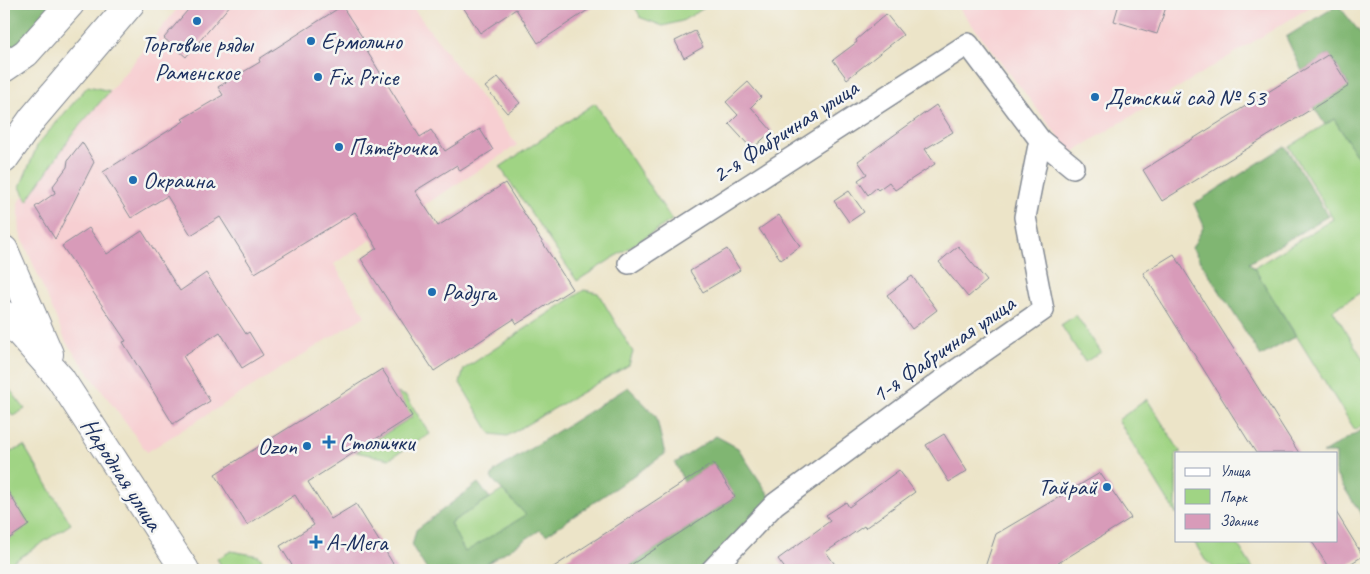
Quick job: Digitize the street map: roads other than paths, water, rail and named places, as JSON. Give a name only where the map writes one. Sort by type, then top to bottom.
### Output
[{"type":"main road","points":[[4,68],[26,53],[70,4]]},
{"type":"main road","points":[[4,160],[33,118],[130,4]]},
{"type":"main road","name":"Народная улица","points":[[4,250],[60,378]]},
{"type":"main road","name":"Народная улица","points":[[4,315],[60,378],[185,570]]},
{"type":"street","name":"2-я Фабричная улица","points":[[629,263],[968,44],[1040,140]]},
{"type":"street","points":[[1040,140],[1073,167]]},
{"type":"street","name":"1-я Фабричная улица","points":[[712,570],[775,504],[952,374],[1043,310],[1024,217],[1040,140]]},
{"type":"place","name":"Торговые ряды Раменское","points":[[197,21]]},
{"type":"place","name":"Ермолино","points":[[311,41]]},
{"type":"place","name":"Fix Price","points":[[318,77]]},
{"type":"place","name":"Детский сад № 53","points":[[1095,97]]},
{"type":"place","name":"Пятёрочка","points":[[339,147]]},
{"type":"place","name":"Окраина","points":[[133,180]]},
{"type":"place","name":"Радуга","points":[[432,292]]},
{"type":"place","name":"Столички","points":[[329,442]]},
{"type":"place","name":"Ozon","points":[[307,446]]},
{"type":"place","name":"Тайрай","points":[[1107,487]]},
{"type":"place","name":"А-Мега","points":[[316,542]]}]
